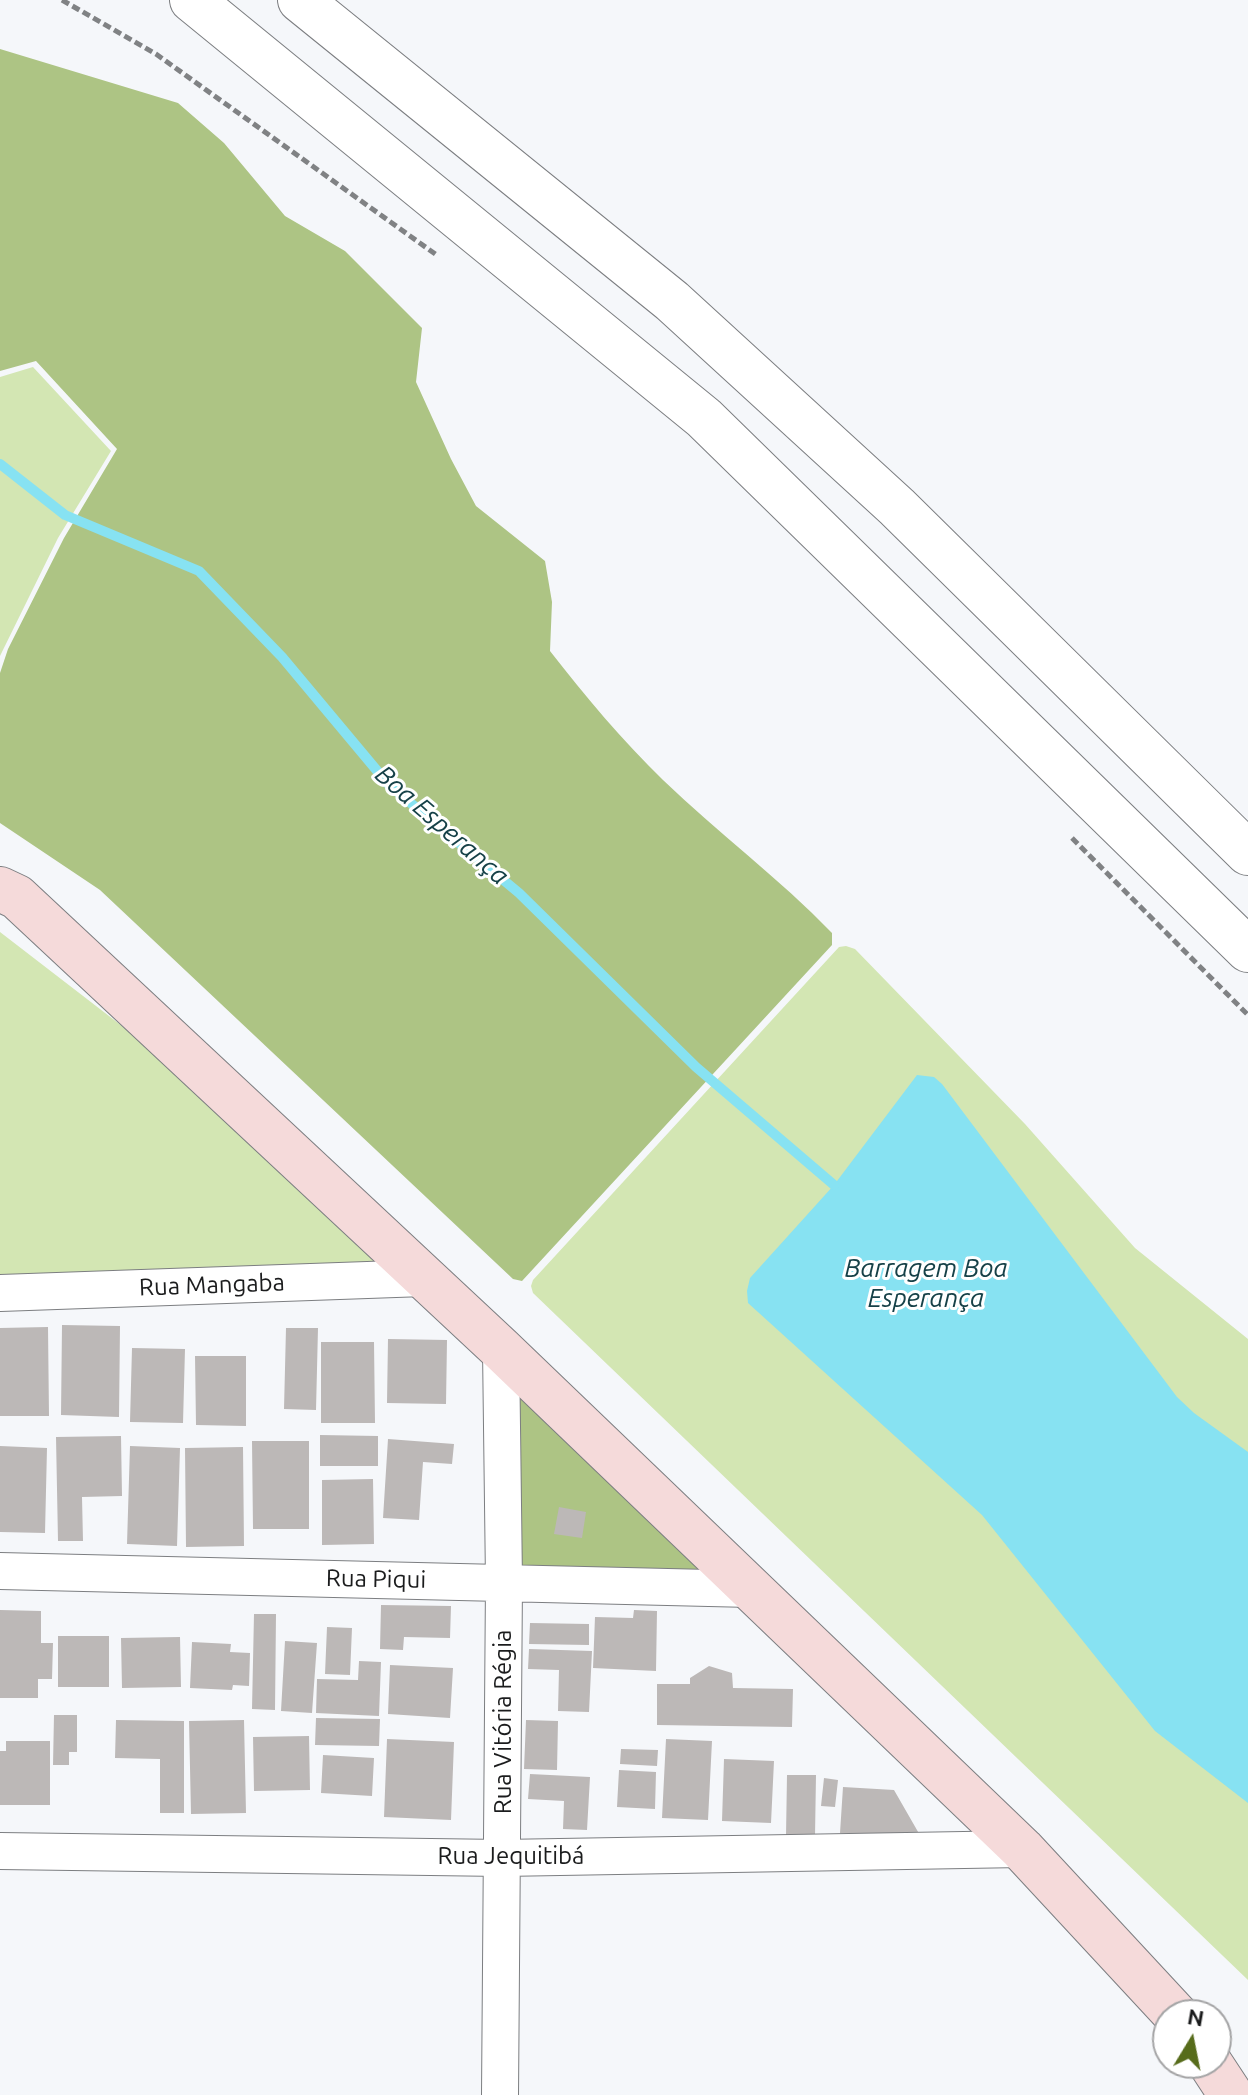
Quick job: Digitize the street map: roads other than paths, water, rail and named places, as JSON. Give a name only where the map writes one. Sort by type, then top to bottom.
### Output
[{"type":"main road","points":[[0,889],[17,897],[501,1349],[1022,1849],[1161,1999]]},
{"type":"street","points":[[192,0],[704,418],[1248,950]]},
{"type":"street","points":[[300,0],[672,301],[897,507],[1248,853]]},
{"type":"street","name":"Rua Mangaba","points":[[0,1293],[424,1278]]},
{"type":"street","name":"Rua Vitória Régia","points":[[500,2095],[504,1582],[501,1349]]},
{"type":"street","name":"Rua Piqui","points":[[0,1571],[751,1589]]},
{"type":"street","name":"Rua Jequitibá","points":[[0,1851],[502,1858],[1022,1849]]},
{"type":"water","name":"Barragem Boa Esperança","points":[[917,1075],[934,1077],[942,1084],[1177,1397],[1248,1452],[1248,1803],[1155,1731],[982,1515],[748,1303],[750,1278],[834,1185]]},
{"type":"waterway","name":"Boa Esperança","points":[[0,464],[65,515],[199,571],[282,657],[389,785],[519,893],[696,1067],[834,1185]]}]
